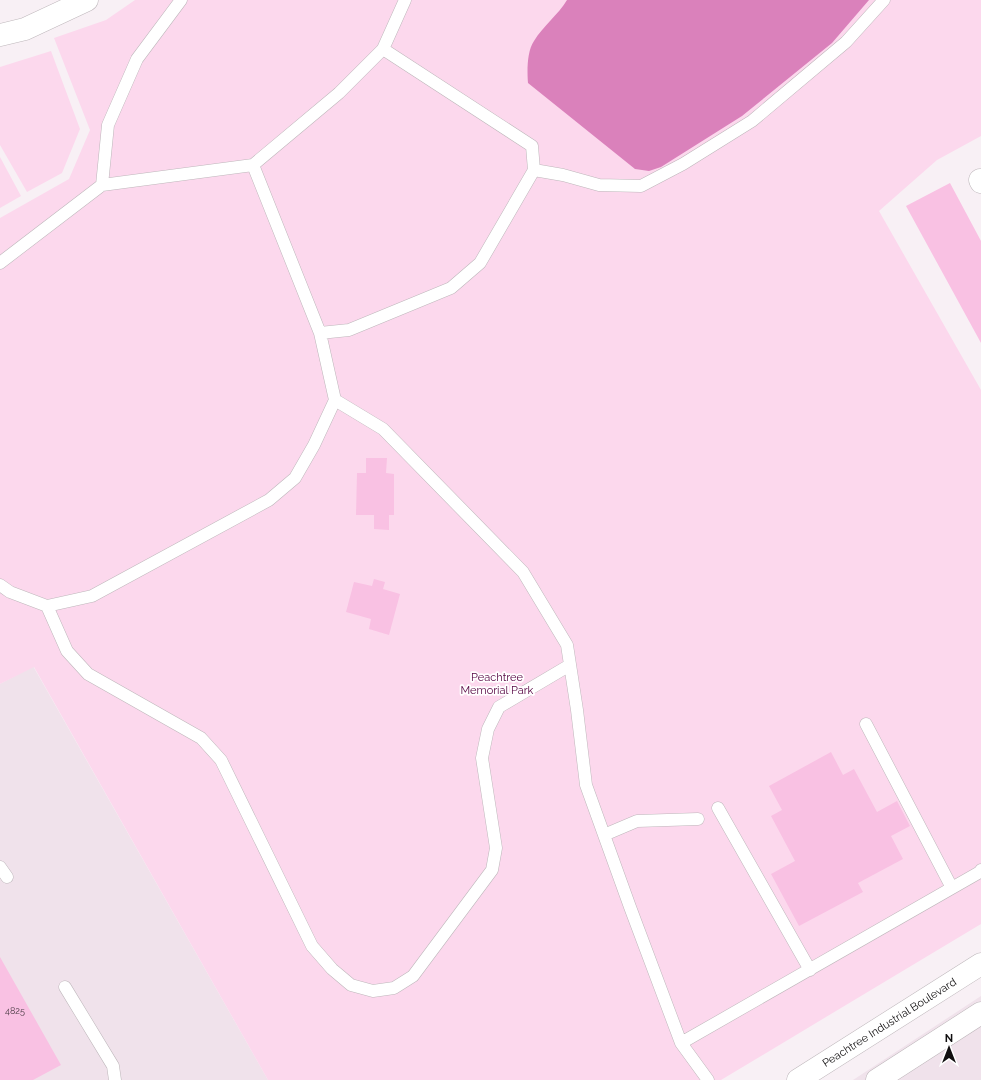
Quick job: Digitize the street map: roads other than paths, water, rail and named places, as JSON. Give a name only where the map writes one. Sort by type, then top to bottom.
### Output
[{"type":"main road","points":[[0,35],[25,29],[87,0]]},
{"type":"main road","name":"Peachtree Industrial Boulevard","points":[[798,1080],[981,964]]},
{"type":"main road","points":[[877,1080],[981,1013]]},
{"type":"lane","points":[[102,185],[108,125],[137,59],[181,0]]},
{"type":"lane","points":[[0,263],[102,185],[254,165],[339,93],[383,49],[405,0]]},
{"type":"lane","points":[[534,170],[563,175],[599,185],[641,186],[683,164],[752,120],[846,42],[884,0]]},
{"type":"lane","points":[[320,333],[349,330],[451,288],[480,263],[534,170],[532,146],[383,49]]},
{"type":"lane","points":[[0,585],[10,592],[47,606],[92,596],[269,500],[295,478],[314,445],[335,400],[320,333],[254,165]]},
{"type":"lane","points":[[335,400],[384,429],[523,572],[567,645],[586,785],[682,1043],[708,1080]]},
{"type":"lane","points":[[47,606],[66,652],[88,674],[201,738],[221,760],[312,946],[332,969],[351,985],[373,991],[394,988],[413,976],[492,870],[496,848],[482,758],[488,729],[499,707],[570,665]]},
{"type":"lane","points":[[866,724],[952,888]]},
{"type":"lane","points":[[718,808],[810,970]]},
{"type":"lane","points":[[604,835],[638,821],[698,819]]},
{"type":"lane","points":[[682,1043],[980,872],[981,870]]},
{"type":"lane","points":[[65,987],[113,1066],[115,1080]]},
{"type":"park label","name":"Peachtree Memorial Park","points":[[497,683]]}]
